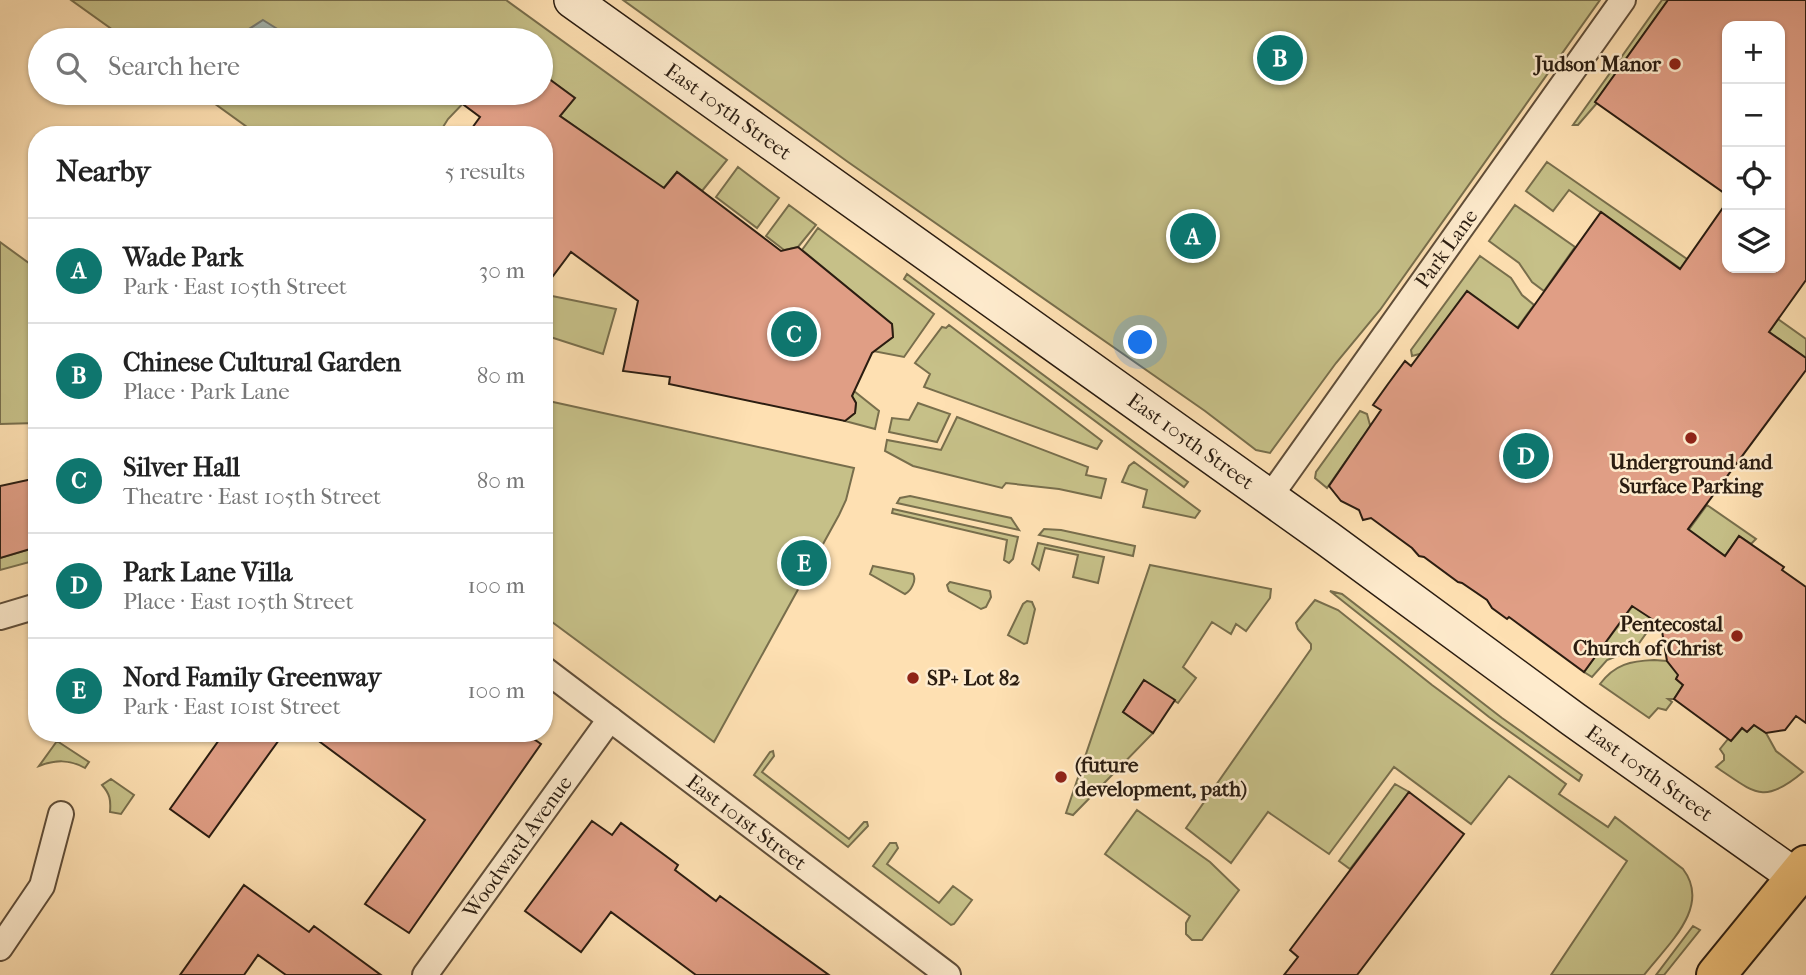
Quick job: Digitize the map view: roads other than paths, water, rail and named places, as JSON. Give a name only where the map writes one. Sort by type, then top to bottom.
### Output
[{"type":"main road","name":"East 105th Street","points":[[572,0],[1269,498],[1573,719],[1803,875]]},
{"type":"main road","points":[[1716,975],[1803,875]]},
{"type":"street","name":"Park Lane","points":[[1269,498],[1623,0]]},
{"type":"street","points":[[0,617],[28,609]]},
{"type":"street","name":"East 101st Street","points":[[553,676],[948,975]]},
{"type":"street","name":"Woodward Avenue","points":[[425,975],[610,719]]},
{"type":"street","points":[[0,948],[42,886],[61,814]]},
{"type":"water","points":[[263,20],[276,28],[250,28]]},
{"type":"place","name":"Chinese Cultural Garden","points":[[1280,58]]},
{"type":"place","name":"Judson Manor","points":[[1675,64]]},
{"type":"place","name":"Wade Park","points":[[1193,236]]},
{"type":"place","name":"Silver Hall","points":[[794,334]]},
{"type":"place","name":"Underground and Surface Parking","points":[[1691,438]]},
{"type":"place","name":"Park Lane Villa","points":[[1526,456]]},
{"type":"place","name":"Nord Family Greenway","points":[[804,563]]},
{"type":"place","name":"Pentecostal Church of Christ","points":[[1737,636]]},
{"type":"place","name":"SP+ Lot 82","points":[[913,678]]},
{"type":"place","name":"(future development, path)","points":[[1061,777]]}]
